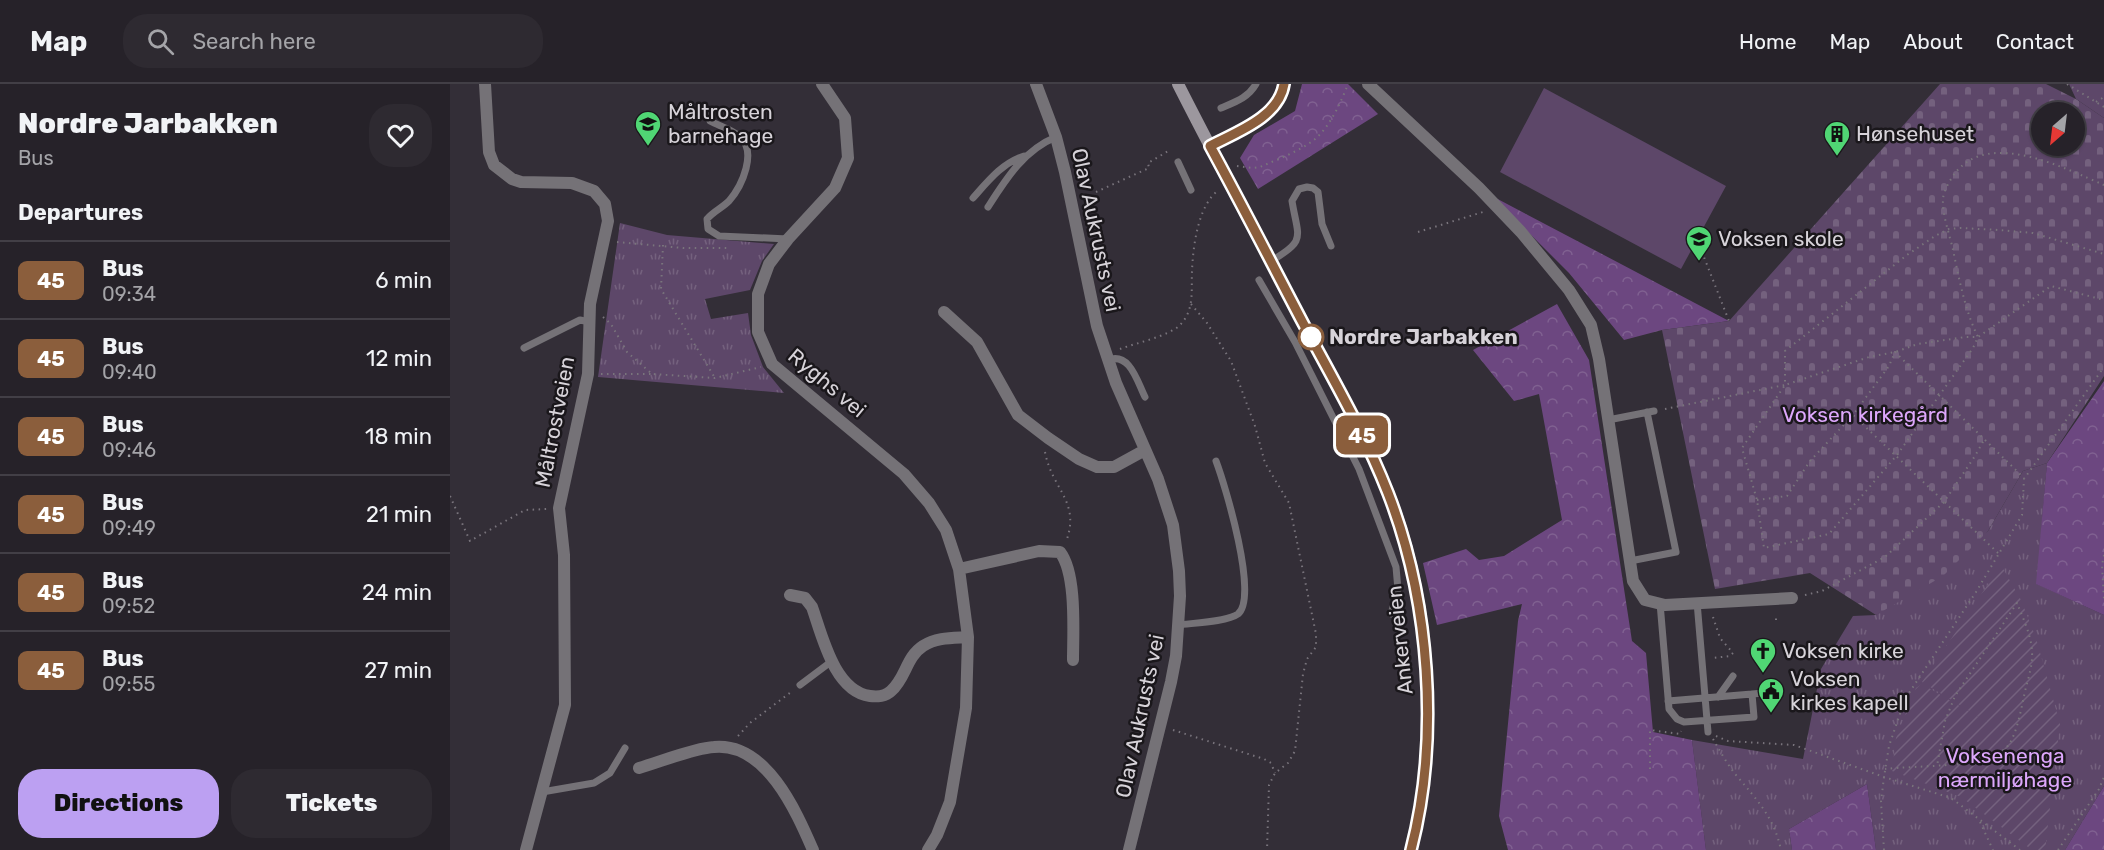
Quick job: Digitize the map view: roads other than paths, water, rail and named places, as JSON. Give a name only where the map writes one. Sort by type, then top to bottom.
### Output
[{"type":"main road","name":"Ankerveien","points":[[1178,84],[1369,451],[1388,494],[1413,575],[1425,650],[1426,718],[1424,776],[1419,817],[1411,850]]},
{"type":"main road","points":[[1210,146],[1268,112],[1278,101],[1284,84]]},
{"type":"street","name":"Måltrostveien","points":[[485,84],[489,152],[494,165],[512,179],[521,182],[572,183],[594,191],[605,204],[608,221],[590,304],[588,374],[559,508],[564,555],[565,705],[526,850]]},
{"type":"street","name":"Ryghs vei","points":[[822,84],[845,118],[848,158],[835,188],[788,239],[770,264],[758,294],[758,332],[772,364],[904,474],[929,503],[946,530],[959,569],[968,637],[967,699],[950,802],[937,835],[928,850]]},
{"type":"street","name":"Olav Aukrusts vei","points":[[1036,84],[1056,137],[1071,195],[1097,326],[1126,409],[1167,502],[1173,525],[1179,571],[1178,625],[1171,682],[1130,850]]},
{"type":"street","points":[[1368,84],[1521,232],[1569,290],[1591,325],[1599,359],[1633,581],[1645,600],[1665,605],[1792,598]]},
{"type":"street","points":[[944,312],[977,342],[1018,415],[1048,438],[1079,459],[1097,467],[1114,467],[1145,450]]},
{"type":"street","points":[[959,569],[1039,551],[1060,552],[1068,574],[1073,610],[1073,660]]},
{"type":"street","points":[[790,595],[805,598],[812,607],[838,674],[849,686],[866,696],[875,697],[891,691],[898,684],[912,656],[925,644],[947,638],[968,637]]},
{"type":"street","points":[[639,768],[713,747],[728,747],[752,757],[774,776],[813,850]]},
{"type":"lane","points":[[1221,108],[1248,95],[1256,84]]},
{"type":"lane","points":[[707,112],[710,121],[740,136],[749,154],[744,172],[731,198],[707,219],[708,229],[719,236],[788,239]]},
{"type":"lane","points":[[988,207],[1008,177],[1027,155],[1041,142],[1056,137]]},
{"type":"lane","points":[[973,198],[1002,168],[1013,160],[1027,155]]},
{"type":"lane","points":[[1178,162],[1191,190]]},
{"type":"lane","points":[[1271,261],[1294,247],[1297,241],[1297,224],[1292,201],[1299,189],[1307,187],[1318,192],[1322,224],[1332,246]]},
{"type":"lane","points":[[1259,280],[1294,342],[1368,491],[1396,567],[1398,590],[1391,614]]},
{"type":"lane","points":[[524,348],[580,320],[590,322]]},
{"type":"lane","points":[[1107,357],[1123,359],[1131,368],[1145,397]]},
{"type":"lane","points":[[1608,420],[1651,411],[1676,552],[1630,561]]},
{"type":"lane","points":[[1178,625],[1235,616],[1244,603],[1243,566],[1216,461]]},
{"type":"lane","points":[[1702,602],[1702,659],[1708,732]]},
{"type":"lane","points":[[1660,603],[1669,709],[1677,719],[1684,722],[1707,722],[1754,717],[1752,694]]},
{"type":"lane","points":[[800,685],[832,662]]},
{"type":"lane","points":[[1718,697],[1733,676]]},
{"type":"lane","points":[[1668,700],[1764,693]]},
{"type":"lane","points":[[542,792],[594,783],[610,773],[625,748]]},
{"type":"place","name":"Måltrosten barnehage","points":[[648,147]]},
{"type":"place","name":"Hønsehuset","points":[[1837,157]]},
{"type":"place","name":"Voksen skole","points":[[1699,262]]},
{"type":"place","name":"Nordre Jarbakken","points":[[1311,337]]},
{"type":"place","name":"Voksen kirke","points":[[1763,674]]},
{"type":"place","name":"Voksen kirkes kapell","points":[[1771,714]]},
{"type":"park label","name":"Voksen kirkegård","points":[[1865,415]]},
{"type":"park label","name":"Voksenenga nærmiljøhage","points":[[2005,768]]}]
